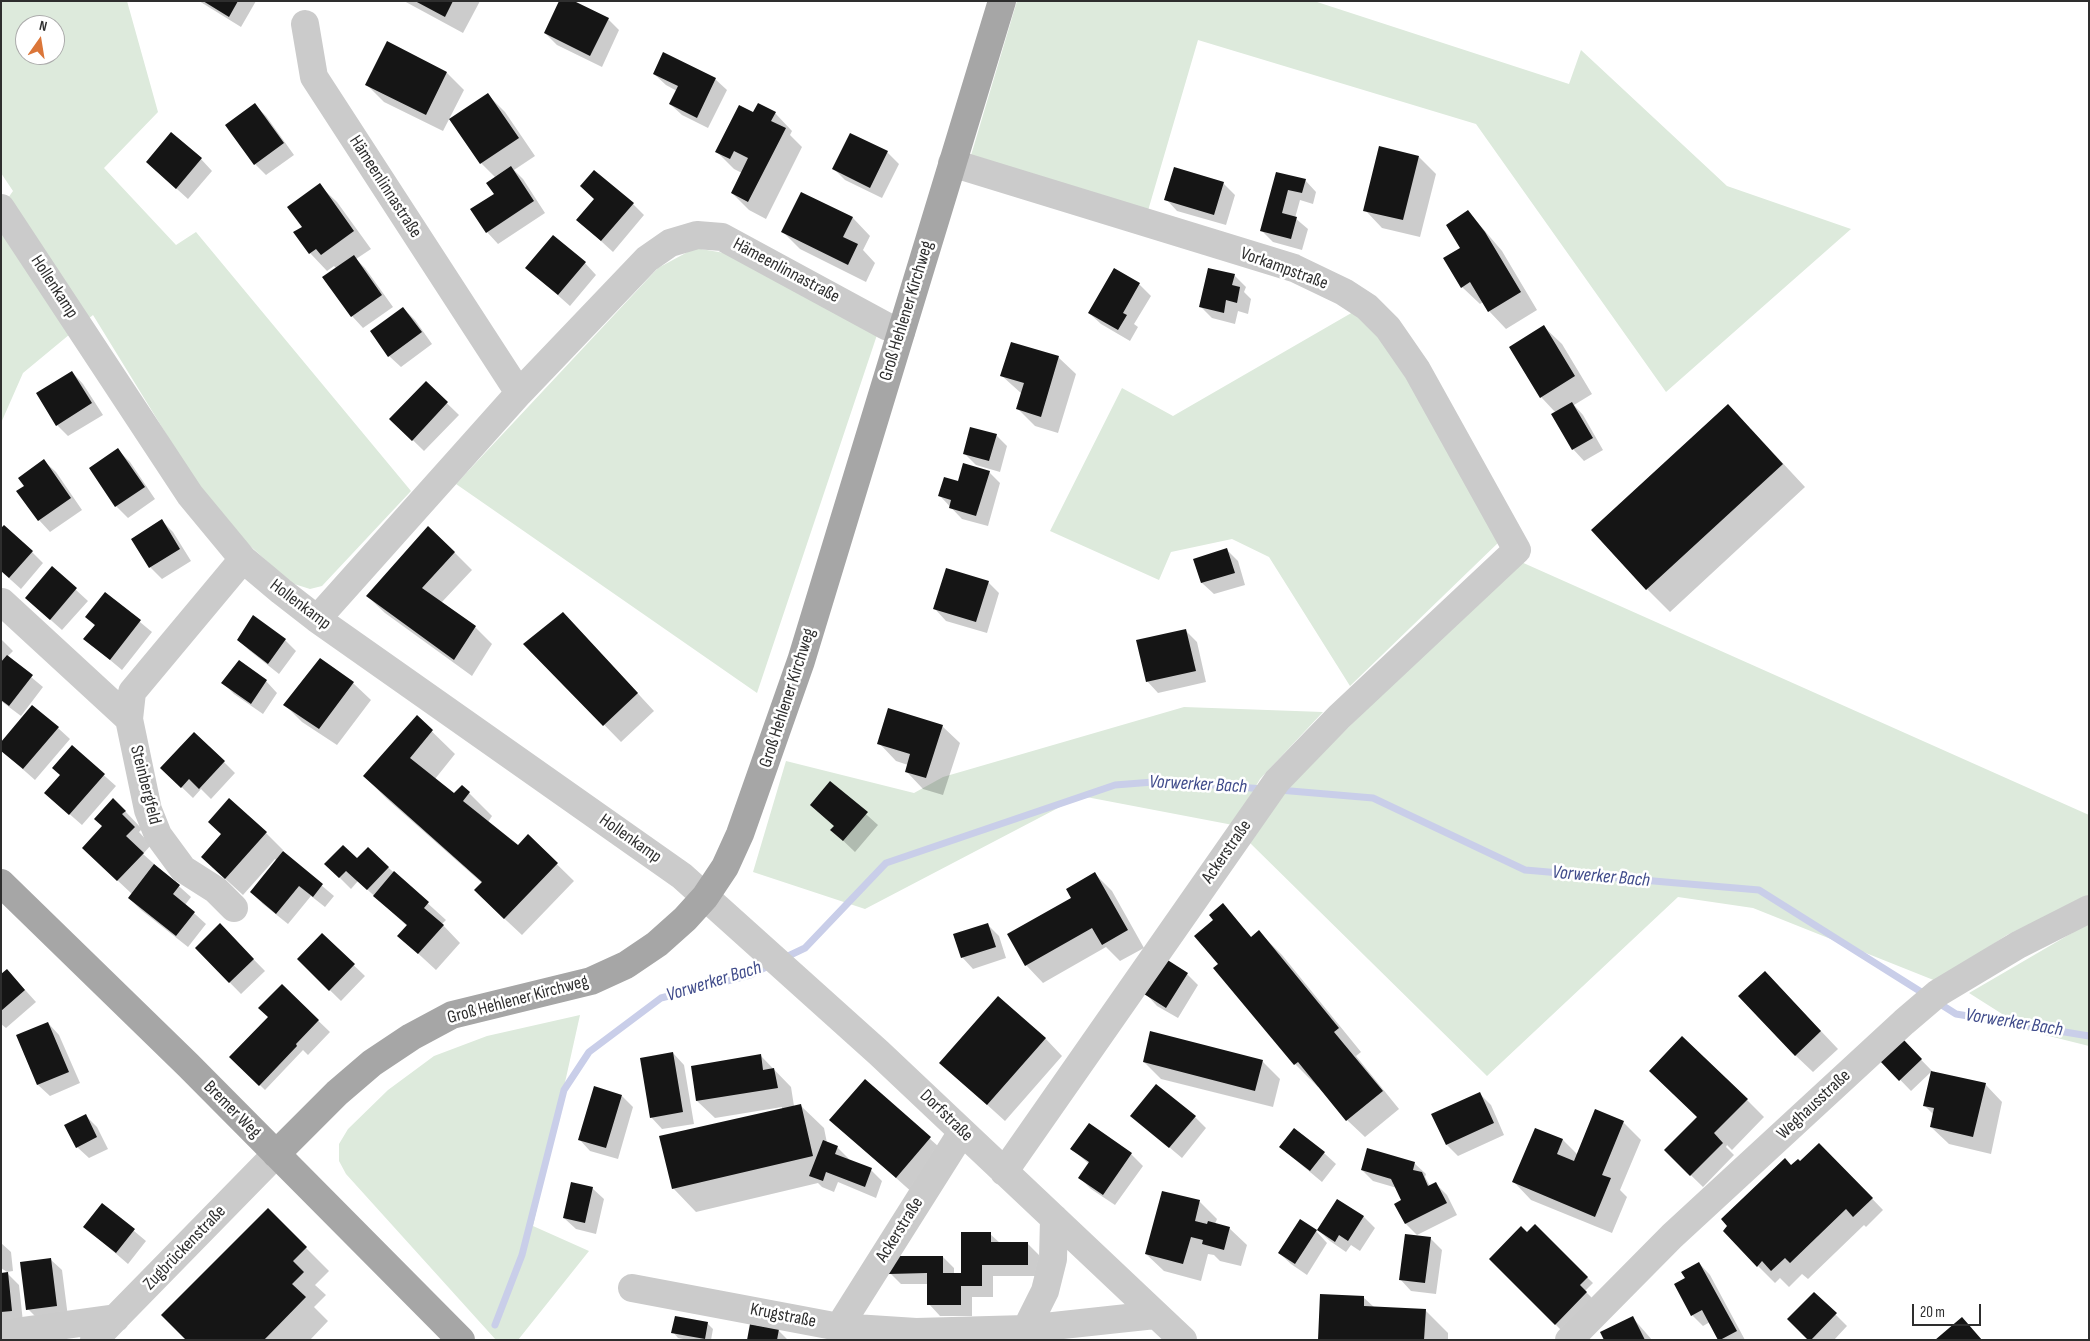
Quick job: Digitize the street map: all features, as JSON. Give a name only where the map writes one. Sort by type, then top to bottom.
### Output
[{"type":"main road","name":"Groß Hehlener Kirchweg","points":[[276,1154],[337,1093],[372,1063],[411,1037],[452,1015],[591,982],[626,965],[657,944],[685,920],[705,897],[725,867],[740,834],[777,733],[817,609],[1002,1]]},
{"type":"main road","name":"Bremer Weg","points":[[1,883],[405,1282],[460,1340]]},
{"type":"street","name":"Hämeenlinnastraße","points":[[305,24],[314,77],[519,393]]},
{"type":"street","name":"Vorkampstraße","points":[[952,163],[1294,268],[1344,292],[1367,307],[1388,328],[1417,370],[1516,550]]},
{"type":"street","name":"Hollenkamp","points":[[1,208],[190,495],[244,559],[317,619],[674,870],[705,897]]},
{"type":"street","name":"Hämeenlinnastraße","points":[[317,619],[519,393],[647,260],[670,244],[697,235],[722,237],[886,326],[901,332]]},
{"type":"street","name":"Ackerstraße","points":[[1004,1172],[1277,781],[1339,717],[1516,550]]},
{"type":"street","name":"Steinbergfeld","points":[[234,908],[216,890],[183,869],[158,835],[148,810],[129,718],[132,692],[244,559]]},
{"type":"street","points":[[2,602],[129,718]]},
{"type":"street","name":"Dorfstraße","points":[[705,897],[879,1053],[1183,1340]]},
{"type":"street","name":"Weghausstraße","points":[[1568,1340],[1672,1236],[1904,1022],[1938,993],[2018,945],[2089,910]]},
{"type":"street","name":"Ackerstraße","points":[[839,1327],[962,1132]]},
{"type":"street","name":"Zugbrückenstraße","points":[[94,1340],[276,1154]]},
{"type":"street","points":[[1026,1329],[1045,1291],[1053,1259],[1054,1218]]},
{"type":"street","name":"Krugstraße","points":[[632,1288],[839,1327],[916,1332],[1026,1329],[1155,1315]]},
{"type":"street","points":[[1,1334],[116,1318]]},
{"type":"green space","points":[[1,1],[127,1],[158,112],[104,168],[176,245],[196,232],[411,491],[322,586],[310,589],[291,583],[216,515],[93,315],[23,373],[1,423],[1,208],[13,191],[1,173]]},
{"type":"green space","points":[[1017,1],[1314,1],[1569,84],[1581,50],[1727,186],[1851,229],[1666,392],[1476,124],[1198,40],[1147,214],[969,162]]},
{"type":"green space","points":[[695,248],[742,256],[877,335],[757,693],[456,484],[658,268]]},
{"type":"green space","points":[[1360,308],[1390,337],[1501,540],[1350,686],[1269,557],[1232,539],[1171,552],[1159,580],[1050,531],[1122,388],[1173,416]]},
{"type":"green space","points":[[1519,561],[2089,815],[2089,895],[2007,935],[1936,981],[1753,908],[1678,897],[1487,1076],[1250,843],[1286,788]]},
{"type":"green space","points":[[1184,707],[1323,712],[1260,779],[1233,825],[1081,796],[865,909],[753,872],[786,761],[914,793],[943,777]]},
{"type":"green space","points":[[2089,923],[2089,1046],[2029,1031],[1969,993]]},
{"type":"green space","points":[[580,1015],[533,1226],[589,1251],[518,1340],[496,1340],[346,1174],[339,1161],[339,1144],[348,1129],[388,1090],[434,1056],[487,1036]]},
{"type":"building","points":[[203,1],[238,1],[229,17]]},
{"type":"building","points":[[415,1],[453,1],[445,17]]},
{"type":"building","points":[[559,1],[574,1],[609,18],[590,56],[544,33]]},
{"type":"building","points":[[387,41],[447,72],[426,115],[365,85]]},
{"type":"building","points":[[663,52],[716,78],[697,118],[669,104],[678,86],[653,74]]},
{"type":"building","points":[[488,93],[519,138],[480,164],[449,119]]},
{"type":"building","points":[[255,103],[284,143],[254,165],[225,125]]},
{"type":"building","points":[[758,103],[776,112],[771,121],[786,128],[748,202],[731,193],[748,158],[734,151],[730,159],[715,152],[739,105],[753,112]]},
{"type":"building","points":[[171,132],[202,158],[176,189],[146,162]]},
{"type":"building","points":[[850,133],[888,151],[870,188],[832,169]]},
{"type":"building","points":[[1379,146],[1419,156],[1403,220],[1363,211]]},
{"type":"building","points":[[511,166],[534,201],[486,233],[470,209],[494,194],[486,183]]},
{"type":"building","points":[[1174,167],[1224,182],[1214,215],[1164,200]]},
{"type":"building","points":[[594,170],[634,203],[601,241],[576,220],[594,199],[580,186]]},
{"type":"building","points":[[1276,172],[1306,179],[1302,193],[1288,190],[1282,213],[1297,217],[1291,239],[1260,231]]},
{"type":"building","points":[[320,183],[354,231],[321,255],[316,249],[309,254],[293,232],[302,227],[287,207]]},
{"type":"building","points":[[801,192],[853,217],[843,237],[858,244],[848,265],[781,232]]},
{"type":"building","points":[[1468,210],[1485,232],[1521,292],[1488,312],[1470,282],[1461,288],[1443,258],[1460,248],[1446,225]]},
{"type":"building","points":[[553,235],[586,262],[558,295],[525,268]]},
{"type":"building","points":[[354,255],[382,295],[351,317],[322,277]]},
{"type":"building","points":[[1114,268],[1140,283],[1123,313],[1127,315],[1118,330],[1088,313]]},
{"type":"building","points":[[1208,268],[1235,274],[1232,285],[1240,287],[1237,303],[1226,300],[1224,313],[1199,307]]},
{"type":"building","points":[[403,307],[422,332],[388,357],[370,331]]},
{"type":"building","points":[[1544,325],[1575,376],[1540,398],[1509,347]]},
{"type":"building","points":[[1011,342],[1059,356],[1041,417],[1016,409],[1024,383],[1000,376]]},
{"type":"building","points":[[72,371],[92,403],[56,426],[36,393]]},
{"type":"building","points":[[426,381],[448,402],[412,441],[389,419]]},
{"type":"building","points":[[1572,402],[1593,438],[1572,450],[1551,414]]},
{"type":"building","points":[[1728,404],[1783,464],[1646,590],[1591,530]]},
{"type":"building","points":[[970,427],[997,434],[989,461],[963,454]]},
{"type":"building","points":[[118,448],[145,487],[115,507],[89,468]]},
{"type":"building","points":[[44,459],[71,498],[38,521],[16,491],[24,486],[18,478]]},
{"type":"building","points":[[963,463],[990,471],[976,516],[949,508],[951,500],[938,496],[944,477],[958,481]]},
{"type":"building","points":[[162,519],[180,549],[149,568],[131,539]]},
{"type":"building","points":[[4,525],[33,551],[9,578],[1,571],[1,528]]},
{"type":"building","points":[[428,526],[455,552],[422,588],[476,626],[454,660],[366,596]]},
{"type":"building","points":[[1227,548],[1235,573],[1201,583],[1193,559]]},
{"type":"building","points":[[52,566],[77,588],[50,620],[25,598]]},
{"type":"building","points":[[946,568],[989,581],[976,622],[933,609]]},
{"type":"building","points":[[105,592],[141,620],[110,660],[83,639],[95,625],[85,617]]},
{"type":"building","points":[[563,612],[638,693],[603,726],[523,644]]},
{"type":"building","points":[[253,615],[286,639],[268,664],[237,640]]},
{"type":"building","points":[[1186,629],[1196,671],[1146,682],[1136,640]]},
{"type":"building","points":[[7,655],[33,675],[9,706],[1,700],[1,662]]},
{"type":"building","points":[[320,658],[354,682],[319,729],[283,705]]},
{"type":"building","points":[[239,660],[267,680],[251,704],[221,683]]},
{"type":"building","points":[[32,705],[59,727],[23,769],[1,751],[1,742]]},
{"type":"building","points":[[888,708],[943,725],[926,778],[905,772],[910,754],[877,744]]},
{"type":"building","points":[[417,715],[433,730],[410,758],[454,793],[462,785],[470,792],[463,801],[518,845],[528,834],[558,863],[504,919],[474,890],[482,882],[363,776]]},
{"type":"building","points":[[194,732],[225,761],[199,789],[189,779],[181,788],[160,768]]},
{"type":"building","points":[[72,745],[105,774],[69,815],[44,793],[60,775],[52,768]]},
{"type":"building","points":[[830,781],[868,812],[843,841],[830,830],[834,826],[810,805]]},
{"type":"building","points":[[113,798],[126,811],[122,814],[135,827],[126,836],[144,853],[117,881],[82,848],[102,826],[94,819]]},
{"type":"building","points":[[229,798],[267,832],[225,879],[201,857],[221,834],[208,822]]},
{"type":"building","points":[[343,845],[357,858],[368,847],[389,867],[367,890],[346,871],[339,878],[324,864]]},
{"type":"building","points":[[283,851],[323,884],[313,897],[299,886],[276,914],[250,892]]},
{"type":"building","points":[[154,864],[180,885],[173,894],[195,912],[176,936],[128,898]]},
{"type":"building","points":[[394,871],[429,902],[424,908],[444,925],[418,954],[397,936],[407,925],[373,896]]},
{"type":"building","points":[[1095,872],[1128,930],[1102,945],[1092,928],[1025,966],[1007,934],[1071,898],[1066,889]]},
{"type":"building","points":[[1223,903],[1251,937],[1259,930],[1339,1028],[1334,1032],[1383,1091],[1346,1121],[1298,1062],[1294,1065],[1213,968],[1218,964],[1194,936],[1213,920],[1209,915]]},
{"type":"building","points":[[220,923],[254,959],[229,983],[195,948]]},
{"type":"building","points":[[988,923],[996,947],[961,958],[953,934]]},
{"type":"building","points":[[322,933],[355,964],[329,991],[297,959]]},
{"type":"building","points":[[1166,959],[1188,973],[1166,1008],[1144,994]]},
{"type":"building","points":[[7,969],[25,990],[1,1011],[1,974]]},
{"type":"building","points":[[1765,971],[1821,1031],[1795,1056],[1738,996]]},
{"type":"building","points":[[282,984],[319,1020],[259,1086],[229,1057],[268,1017],[258,1008]]},
{"type":"building","points":[[998,996],[1046,1038],[987,1105],[939,1063]]},
{"type":"building","points":[[48,1022],[69,1072],[37,1085],[16,1035]]},
{"type":"building","points":[[1150,1031],[1263,1060],[1255,1091],[1143,1062]]},
{"type":"building","points":[[1682,1036],[1748,1099],[1714,1133],[1723,1143],[1690,1176],[1664,1150],[1697,1117],[1649,1071]]},
{"type":"building","points":[[1903,1039],[1922,1059],[1899,1081],[1880,1061]]},
{"type":"building","points":[[673,1052],[683,1112],[650,1118],[640,1058]]},
{"type":"building","points":[[761,1054],[763,1070],[774,1068],[778,1088],[696,1101],[691,1066]]},
{"type":"building","points":[[1931,1071],[1986,1083],[1973,1137],[1930,1127],[1934,1108],[1923,1106]]},
{"type":"building","points":[[865,1079],[931,1137],[896,1178],[829,1120]]},
{"type":"building","points":[[1156,1084],[1196,1116],[1169,1148],[1130,1116]]},
{"type":"building","points":[[594,1086],[622,1095],[606,1148],[578,1140]]},
{"type":"building","points":[[1480,1092],[1494,1123],[1446,1145],[1431,1114]]},
{"type":"building","points":[[801,1104],[813,1156],[672,1189],[659,1136]]},
{"type":"building","points":[[1595,1109],[1624,1121],[1602,1175],[1611,1178],[1595,1217],[1512,1182],[1535,1128],[1563,1139],[1557,1154],[1574,1161]]},
{"type":"building","points":[[86,1114],[97,1137],[76,1148],[64,1125]]},
{"type":"building","points":[[1089,1123],[1132,1153],[1103,1195],[1078,1178],[1089,1162],[1070,1149]]},
{"type":"building","points":[[1294,1128],[1325,1152],[1310,1171],[1279,1147]]},
{"type":"building","points":[[823,1140],[838,1146],[835,1154],[872,1168],[865,1187],[826,1172],[823,1181],[809,1176]]},
{"type":"building","points":[[1819,1143],[1873,1198],[1853,1217],[1846,1209],[1790,1263],[1785,1258],[1771,1271],[1762,1261],[1757,1267],[1723,1231],[1727,1226],[1721,1219],[1785,1158],[1791,1165],[1798,1159],[1800,1161]]},
{"type":"building","points":[[1367,1148],[1415,1162],[1413,1170],[1422,1172],[1428,1186],[1436,1182],[1447,1203],[1405,1224],[1394,1204],[1401,1200],[1391,1179],[1361,1170]]},
{"type":"building","points":[[571,1182],[593,1187],[585,1223],[563,1218]]},
{"type":"building","points":[[1162,1191],[1200,1200],[1195,1221],[1207,1224],[1208,1221],[1230,1227],[1224,1250],[1202,1244],[1203,1240],[1191,1237],[1183,1264],[1145,1254]]},
{"type":"building","points":[[1337,1199],[1364,1216],[1348,1241],[1339,1235],[1335,1242],[1317,1230]]},
{"type":"building","points":[[102,1203],[135,1229],[116,1253],[83,1227]]},
{"type":"building","points":[[268,1208],[307,1247],[293,1261],[304,1272],[292,1284],[306,1297],[264,1340],[186,1340],[161,1315]]},
{"type":"building","points":[[1300,1219],[1317,1230],[1295,1264],[1278,1253]]},
{"type":"building","points":[[1535,1224],[1588,1277],[1580,1285],[1587,1292],[1555,1325],[1489,1259],[1521,1226],[1527,1232]]},
{"type":"building","points":[[961,1232],[991,1232],[991,1242],[1028,1242],[1028,1265],[982,1265],[982,1286],[961,1286],[961,1305],[927,1305],[927,1273],[889,1274],[888,1256],[943,1256],[943,1273],[961,1273]]},
{"type":"building","points":[[1405,1234],[1431,1237],[1425,1283],[1399,1280]]},
{"type":"building","points":[[51,1258],[57,1306],[26,1310],[20,1262]]},
{"type":"building","points":[[1699,1262],[1737,1331],[1720,1340],[1718,1340],[1702,1310],[1691,1316],[1674,1284],[1685,1278],[1681,1272]]},
{"type":"building","points":[[8,1272],[12,1311],[1,1312],[1,1273]]},
{"type":"building","points":[[1814,1292],[1837,1313],[1811,1340],[1808,1340],[1787,1319]]},
{"type":"building","points":[[1320,1294],[1364,1296],[1364,1306],[1426,1309],[1424,1340],[1318,1340]]},
{"type":"building","points":[[675,1316],[708,1322],[705,1339],[671,1333]]},
{"type":"building","points":[[1633,1316],[1645,1340],[1604,1340],[1600,1332]]},
{"type":"building","points":[[1962,1317],[1982,1340],[1935,1340]]},
{"type":"building","points":[[750,1324],[779,1329],[777,1340],[747,1340]]},
{"type":"waterway","name":"Vorwerker Bach","points":[[784,958],[805,948],[886,863],[1115,785],[1166,781],[1263,789]]},
{"type":"waterway","name":"Vorwerker Bach","points":[[1279,790],[1373,798],[1525,870],[1759,890],[1926,995]]},
{"type":"waterway","name":"Vorwerker Bach","points":[[495,1325],[522,1255],[564,1090],[589,1052],[661,998],[750,975],[772,964]]},
{"type":"waterway","name":"Vorwerker Bach","points":[[1937,1002],[1956,1014],[2089,1036]]}]
